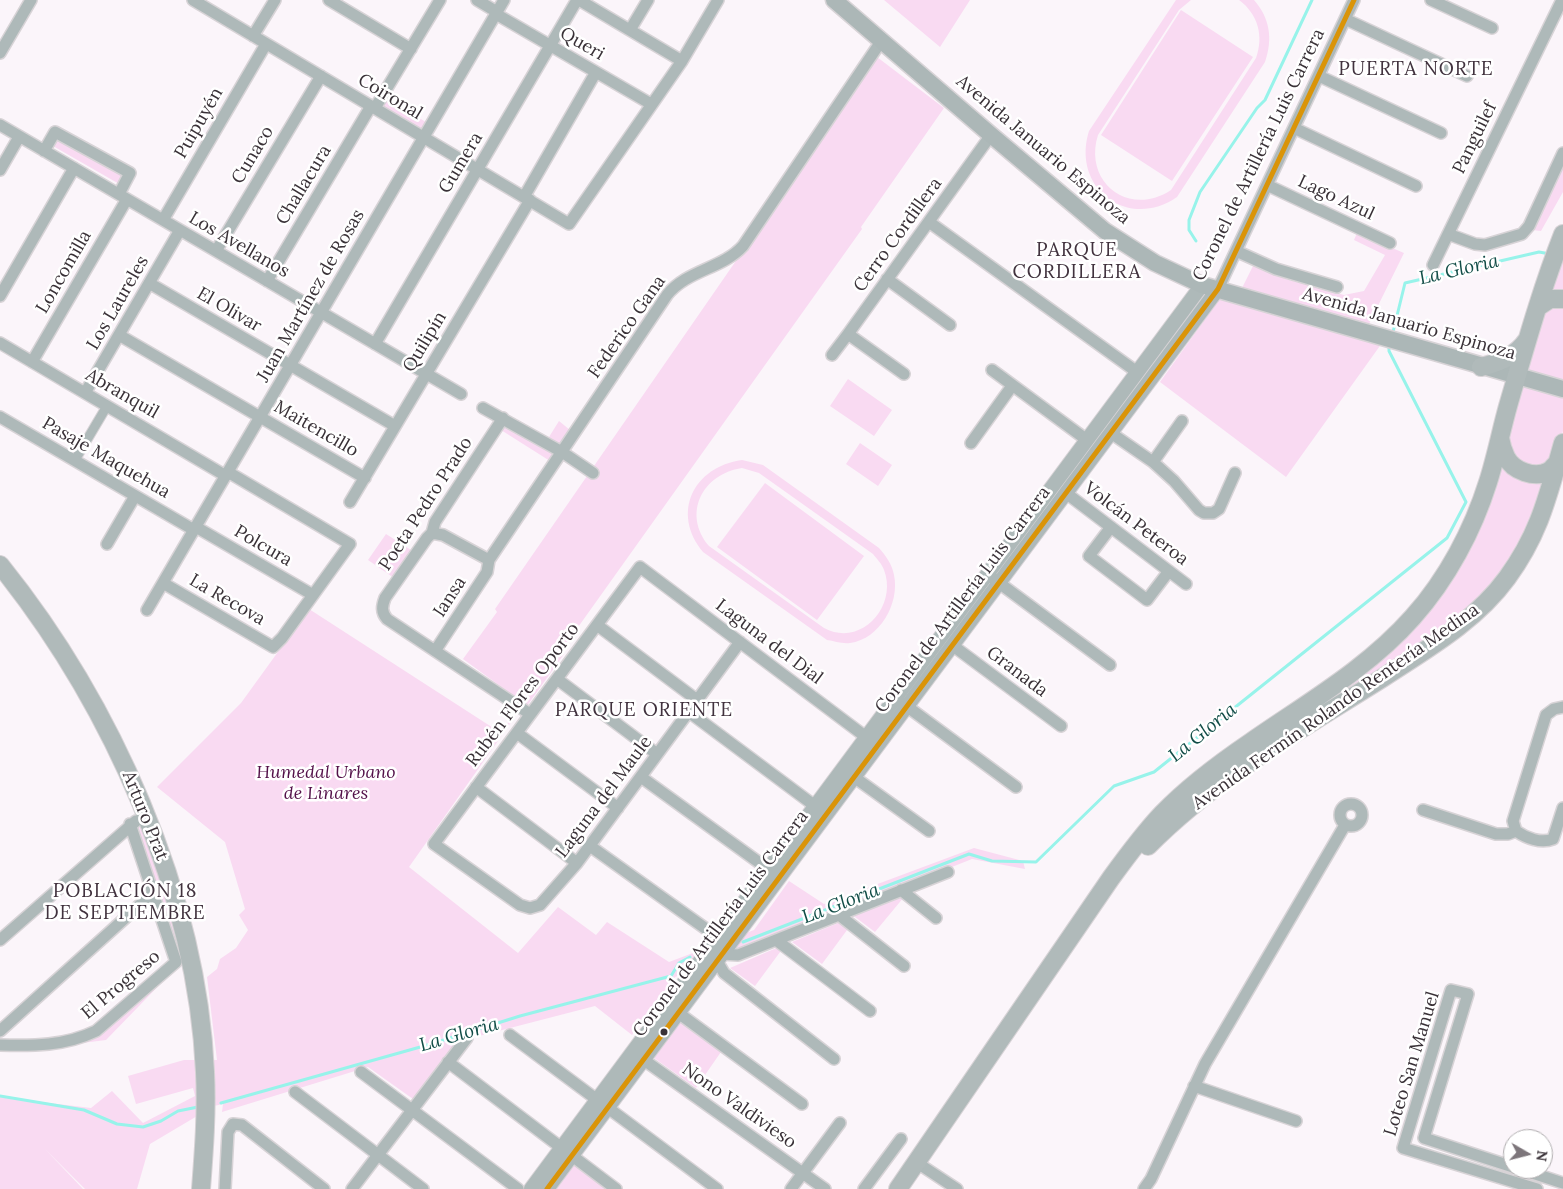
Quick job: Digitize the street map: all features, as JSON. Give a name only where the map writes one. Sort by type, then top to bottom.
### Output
[{"type":"main road","name":"Avenida Januario Espinoza","points":[[834,0],[991,135],[1121,242],[1154,262],[1210,287],[1481,367],[1563,389]]},
{"type":"main road","name":"Avenida Fermín Rolando Rentería Medina","points":[[898,1189],[1138,841],[1178,799],[1232,755],[1350,674],[1389,642],[1414,616],[1449,567],[1474,519],[1489,480],[1527,339],[1561,240]]},
{"type":"main road","points":[[1538,307],[1550,299],[1563,299]]},
{"type":"main road","points":[[1481,367],[1509,357],[1519,350],[1527,339]]},
{"type":"main road","points":[[1500,438],[1506,458],[1519,469],[1537,474],[1543,473],[1558,462]]},
{"type":"main road","name":"Avenida Fermín Rolando Rentería Medina","points":[[1083,920],[1148,846],[1203,797],[1246,765],[1435,643],[1483,606],[1506,580],[1536,531],[1549,495],[1563,443]]},
{"type":"main road","name":"Arturo Prat","points":[[0,565],[43,623],[81,684],[121,760],[165,863],[176,900],[197,996],[205,1072],[206,1112],[201,1189]]},
{"type":"street","points":[[0,53],[4,38],[31,0]]},
{"type":"street","name":"Coironal","points":[[193,0],[570,224],[651,104]]},
{"type":"street","points":[[253,36],[275,0]]},
{"type":"street","points":[[329,0],[411,49]]},
{"type":"street","name":"Challacura","points":[[268,281],[440,0]]},
{"type":"street","name":"Queri","points":[[477,0],[651,104]]},
{"type":"street","name":"Juan Martínez de Rosas","points":[[147,610],[504,0]]},
{"type":"street","points":[[578,0],[682,61]]},
{"type":"street","name":"Gumera","points":[[375,344],[578,0]]},
{"type":"street","points":[[630,30],[648,0]]},
{"type":"street","points":[[651,104],[682,61],[718,0]]},
{"type":"street","name":"Coronel de Artillería Luis Carrera","points":[[901,702],[952,646],[1190,327],[1210,287],[1236,251],[1354,0]]},
{"type":"street","points":[[1431,0],[1492,28]]},
{"type":"street","name":"Panguilef","points":[[1433,265],[1560,8]]},
{"type":"street","points":[[1345,19],[1467,76]]},
{"type":"street","name":"Federico Gana","points":[[490,560],[675,285],[685,278],[734,254],[743,246],[882,40]]},
{"type":"street","name":"Puipuyén","points":[[163,220],[266,44]]},
{"type":"street","name":"Quilipín","points":[[350,502],[527,198],[596,72]]},
{"type":"street","name":"Cunaco","points":[[216,251],[321,76]]},
{"type":"street","points":[[1319,76],[1441,133]]},
{"type":"street","name":"Los Avellanos","points":[[0,125],[461,394]]},
{"type":"street","points":[[1294,128],[1416,186]]},
{"type":"street","name":"Loncomilla","points":[[32,362],[123,196],[130,174],[55,132],[44,151]]},
{"type":"street","name":"Cerro Cordillera","points":[[832,355],[991,135]]},
{"type":"street","points":[[0,170],[19,137]]},
{"type":"street","points":[[1448,234],[1475,244],[1485,245],[1522,234],[1529,226],[1563,153]]},
{"type":"street","points":[[0,296],[74,168]]},
{"type":"street","name":"Lago Azul","points":[[1267,185],[1390,243]]},
{"type":"street","points":[[929,222],[1137,372]]},
{"type":"street","name":"Los Laureles","points":[[85,393],[180,230]]},
{"type":"street","points":[[1236,251],[1276,269],[1337,287]]},
{"type":"street","points":[[887,279],[950,325]]},
{"type":"street","name":"El Olivar","points":[[149,284],[395,426]]},
{"type":"street","name":"Coronel de Artillería Luis Carrera","points":[[673,1009],[721,949],[768,869],[816,806],[872,741],[901,702],[987,574],[1137,372],[1178,318],[1210,287]]},
{"type":"street","points":[[1178,318],[1190,327]]},
{"type":"street","name":"Maitencillo","points":[[119,334],[365,478]]},
{"type":"street","points":[[848,334],[904,374]]},
{"type":"street","name":"Abranquil","points":[[0,343],[350,544],[313,596]]},
{"type":"street","points":[[992,370],[1087,440]]},
{"type":"street","points":[[971,443],[1012,386]]},
{"type":"street","points":[[75,460],[107,406]]},
{"type":"street","points":[[1112,407],[1123,417]]},
{"type":"street","points":[[483,408],[562,452],[594,473]]},
{"type":"street","name":"Pasaje Maquehua","points":[[0,417],[195,529]]},
{"type":"street","name":"Poeta Pedro Prado","points":[[435,651],[386,619],[382,605],[427,538],[432,534],[435,522],[503,418]]},
{"type":"street","points":[[1153,462],[1182,421]]},
{"type":"street","points":[[1111,433],[1153,462],[1174,480],[1200,510],[1209,514],[1219,509],[1235,473]]},
{"type":"street","name":"Volcán Peteroa","points":[[1066,493],[1186,584]]},
{"type":"street","points":[[107,544],[135,496]]},
{"type":"street","points":[[1111,527],[1089,556],[1147,600],[1168,571]]},
{"type":"street","name":"Polcura","points":[[195,529],[313,596]]},
{"type":"street","points":[[432,534],[442,535],[490,560]]},
{"type":"street","name":"Iansa","points":[[435,651],[487,572],[490,560]]},
{"type":"street","name":"Rubén Flores Oporto","points":[[520,905],[434,844],[640,567]]},
{"type":"street","name":"Laguna del Dial","points":[[640,567],[872,741]]},
{"type":"street","points":[[987,574],[1110,665]]},
{"type":"street","name":"La Recova","points":[[163,583],[273,647],[282,638],[313,596]]},
{"type":"street","points":[[597,625],[697,700]]},
{"type":"street","name":"Laguna del Maule","points":[[520,905],[530,908],[540,905],[578,863],[740,642]]},
{"type":"street","name":"Granada","points":[[952,646],[1060,726]]},
{"type":"street","points":[[435,651],[530,714]]},
{"type":"street","points":[[557,679],[657,754]]},
{"type":"street","points":[[901,702],[1016,788]]},
{"type":"street","points":[[1562,815],[1553,839],[1547,841],[1522,835],[1516,831],[1513,821],[1546,715],[1554,709],[1563,707]]},
{"type":"street","points":[[689,712],[816,806]]},
{"type":"street","points":[[517,733],[618,808]]},
{"type":"street","name":"Coronel de Artillería Luis Carrera","points":[[547,1189],[567,1152],[602,1104],[673,1009],[854,777],[872,741]]},
{"type":"street","points":[[641,776],[768,869]]},
{"type":"street","points":[[854,777],[929,832]]},
{"type":"street","points":[[476,787],[578,863]]},
{"type":"street","points":[[1423,810],[1496,834],[1508,834],[1516,831]]},
{"type":"street","points":[[0,940],[130,824],[146,815]]},
{"type":"street","name":"Arturo Prat","points":[[130,824],[176,962]]},
{"type":"street","points":[[1144,1189],[1151,1179],[1204,1064],[1345,825]]},
{"type":"street","points":[[590,846],[721,949],[738,955],[948,872]]},
{"type":"street","points":[[901,890],[936,918]]},
{"type":"street","points":[[0,1031],[153,893]]},
{"type":"street","points":[[839,915],[904,966]]},
{"type":"street","points":[[776,940],[870,1011]]},
{"type":"street","points":[[721,949],[724,973],[834,1059]]},
{"type":"street","name":"El Progreso","points":[[0,1045],[51,1044],[87,1036],[96,1031],[176,962]]},
{"type":"street","name":"Loteo San Manuel","points":[[1503,1164],[1424,1138],[1468,994],[1452,990],[1403,1148],[1537,1189]]},
{"type":"street","points":[[673,1009],[802,1104]]},
{"type":"street","points":[[510,1035],[717,1189]]},
{"type":"street","points":[[352,1189],[466,1038]]},
{"type":"street","name":"Nono Valdivieso","points":[[638,1056],[825,1189]]},
{"type":"street","points":[[448,1062],[616,1189]]},
{"type":"street","points":[[361,1072],[518,1189]]},
{"type":"street","points":[[1194,1086],[1296,1121]]},
{"type":"street","points":[[295,1092],[423,1189]]},
{"type":"street","points":[[791,1189],[840,1123]]},
{"type":"street","points":[[226,1188],[228,1132],[233,1124],[242,1125],[324,1189]]},
{"type":"street","points":[[1419,1152],[1424,1138]]},
{"type":"street","points":[[864,1189],[902,1139]]},
{"type":"street","name":"Coronel de Artillería Luis Carrera","points":[[531,1189],[567,1152]]},
{"type":"street","points":[[916,1162],[957,1189]]},
{"type":"street","points":[[1551,1179],[1563,1183]]},
{"type":"green space","points":[[884,0],[970,0],[940,47]]},
{"type":"green space","points":[[1176,0],[1191,0],[1179,10],[1098,135],[1095,152],[1097,167],[1103,180],[1113,191],[1125,197],[1140,200],[1155,198],[1171,190],[1256,58],[1259,42],[1258,26],[1251,12],[1239,0],[1254,0],[1267,21],[1269,45],[1265,62],[1177,197],[1158,206],[1140,209],[1123,206],[1108,198],[1096,186],[1088,170],[1086,152],[1089,131]]},
{"type":"green space","points":[[1181,10],[1253,57],[1172,181],[1101,135]]},
{"type":"green space","name":"Humedal Urbano de Linares","points":[[877,57],[944,108],[861,227],[862,229],[561,651],[564,654],[527,706],[524,704],[409,867],[518,953],[558,907],[596,935],[607,922],[669,962],[754,930],[789,881],[824,904],[974,848],[1023,861],[1025,869],[972,859],[675,977],[632,1035],[595,1006],[456,1042],[413,1099],[368,1067],[222,1112],[223,1104],[214,1106],[150,1144],[137,1189],[85,1189],[45,1149],[83,1189],[0,1189],[0,1097],[91,1108],[112,1091],[143,1123],[195,1096],[193,1088],[136,1104],[128,1076],[184,1060],[217,1060],[207,977],[217,969],[220,959],[236,948],[248,930],[239,915],[245,909],[225,842],[157,787],[241,703],[309,609],[501,733],[522,702],[463,659],[497,612],[495,609]]},
{"type":"green space","points":[[384,96],[429,124],[424,134],[378,107]]},
{"type":"green space","points":[[59,137],[126,176],[121,185],[53,146]]},
{"type":"green space","points":[[1563,164],[1563,192],[1541,231],[1532,230]]},
{"type":"green space","points":[[1357,233],[1404,253],[1368,326],[1241,290],[1254,264],[1286,279],[1344,295],[1364,291],[1385,255],[1354,240]]},
{"type":"green space","points":[[1563,253],[1563,431],[1548,487],[1508,565],[1463,617],[1349,694],[1349,686],[1383,655],[1499,475],[1533,347]]},
{"type":"green space","points":[[1221,297],[1382,343],[1286,477],[1160,382]]},
{"type":"green space","points":[[848,379],[892,410],[874,436],[830,406]]},
{"type":"green space","points":[[559,421],[570,430],[560,445],[549,437]]},
{"type":"green space","points":[[504,424],[556,452],[550,461],[501,430]]},
{"type":"green space","points":[[860,443],[892,465],[878,486],[846,464]]},
{"type":"green space","points":[[742,460],[763,465],[882,551],[893,571],[895,586],[891,608],[879,627],[861,640],[850,643],[827,640],[703,552],[693,537],[688,508],[692,494],[700,482],[711,472],[725,464]],"holes":[[[742,468],[759,473],[873,554],[881,564],[887,584],[886,597],[881,609],[873,620],[863,628],[851,632],[838,633],[824,628],[709,546],[701,534],[697,521],[700,497],[716,478],[728,472]]]},
{"type":"green space","points":[[765,483],[864,556],[817,620],[717,547]]},
{"type":"green space","points":[[386,534],[411,550],[394,578],[368,560]]},
{"type":"green space","points":[[140,824],[169,898],[183,956],[179,956],[135,827]]},
{"type":"green space","points":[[900,894],[904,897],[875,932],[851,914]]},
{"type":"green space","points":[[843,921],[850,926],[822,964],[792,942]]},
{"type":"green space","points":[[781,946],[783,948],[755,986],[730,968]]},
{"type":"green space","points":[[173,971],[106,1040],[43,1048],[77,1041]]},
{"type":"green space","points":[[681,1020],[723,1049],[696,1088],[654,1058]]},
{"type":"green space","points":[[575,1164],[610,1189],[556,1189]]},
{"type":"waterway","points":[[1196,241],[1189,230],[1189,220],[1200,192],[1257,108],[1265,100],[1312,0]]},
{"type":"waterway","name":"La Gloria","points":[[1393,332],[1405,283],[1539,252],[1550,254]]},
{"type":"waterway","name":"La Gloria","points":[[743,942],[969,854],[992,861],[1036,862],[1114,786],[1154,772],[1447,538],[1466,502],[1389,348]]},
{"type":"waterway","name":"La Gloria","points":[[221,1103],[431,1044],[520,1016],[671,976],[679,963],[690,957]]},
{"type":"waterway","points":[[0,1096],[84,1110],[117,1124],[143,1127],[161,1121],[178,1111],[198,1107]]},
{"type":"transit line","points":[[547,1189],[1218,289],[1354,0]]},
{"type":"district","name":"PUERTA NORTE","points":[[1416,70]]},
{"type":"district","name":"PARQUE CORDILLERA","points":[[1077,262]]},
{"type":"district","name":"PARQUE ORIENTE","points":[[644,711]]},
{"type":"district","name":"POBLACIÓN 18 DE SEPTIEMBRE","points":[[125,903]]}]
